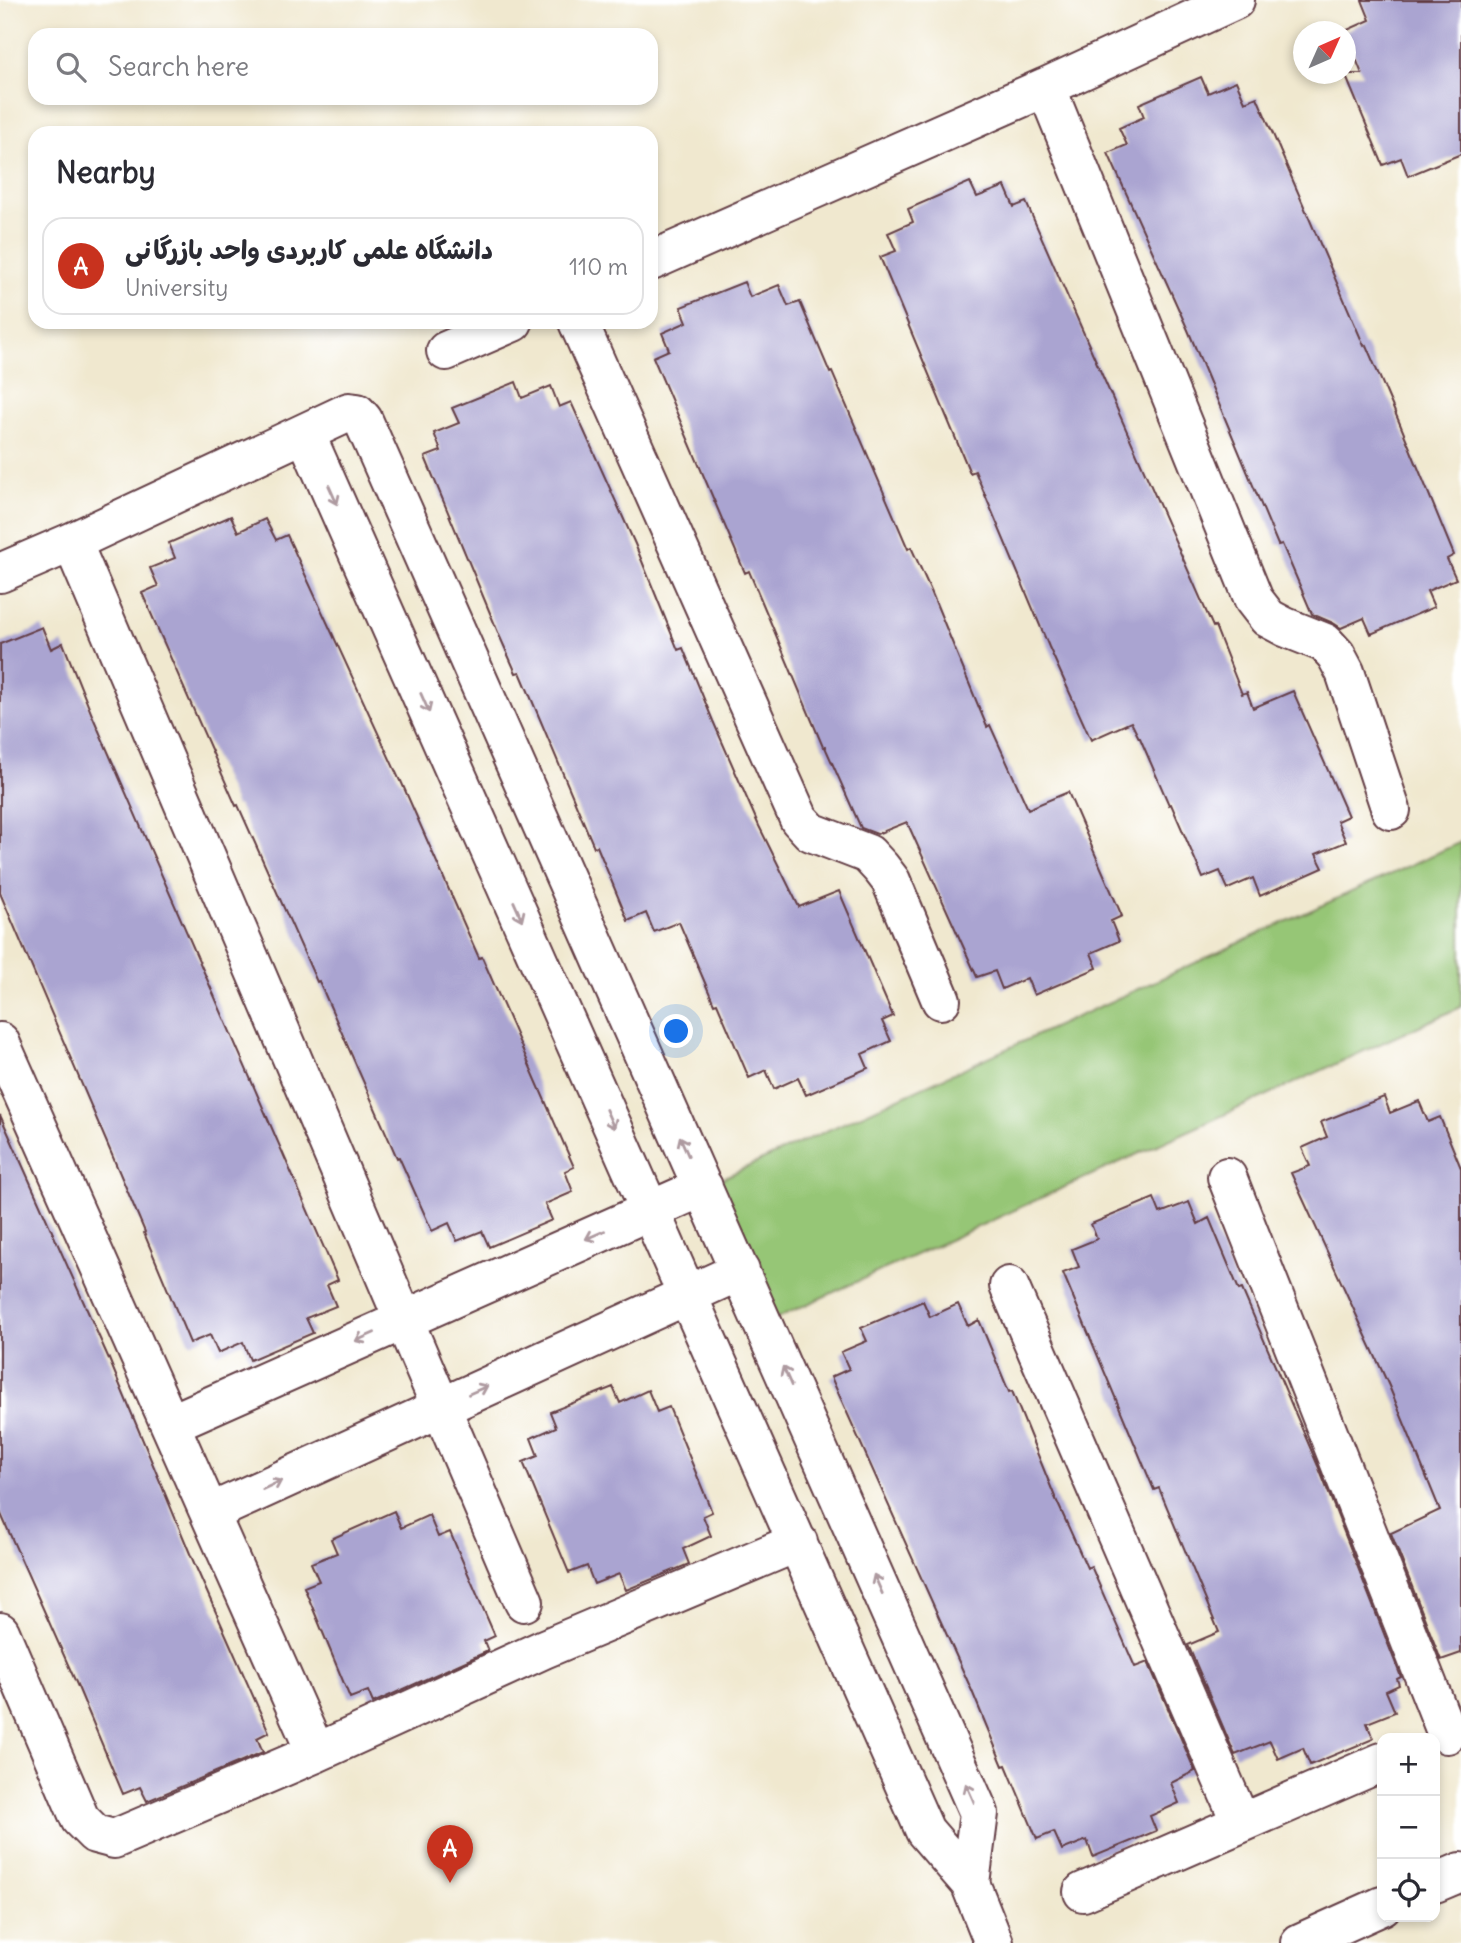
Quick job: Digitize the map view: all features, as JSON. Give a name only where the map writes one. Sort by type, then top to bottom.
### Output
[{"type":"street","points":[[658,258],[1046,87],[1235,0]]},
{"type":"street","points":[[1046,87],[1254,600],[1268,618],[1325,643],[1336,655],[1345,672],[1391,810]]},
{"type":"street","points":[[446,351],[497,329]]},
{"type":"street","points":[[581,329],[799,819],[811,832],[868,854],[881,868],[891,881],[940,1000]]},
{"type":"street","points":[[0,573],[349,412],[357,413],[979,1813],[970,1883]]},
{"type":"street","points":[[305,433],[925,1831],[970,1883],[994,1943]]},
{"type":"street","points":[[72,542],[524,1602]]},
{"type":"street","points":[[0,1042],[316,1754]]},
{"type":"street","points":[[1227,1177],[1448,1734]]},
{"type":"street","points":[[170,1424],[703,1188]]},
{"type":"street","points":[[210,1513],[740,1271]]},
{"type":"street","points":[[1009,1286],[1241,1823]]},
{"type":"street","points":[[0,1633],[80,1819],[95,1834],[114,1839],[316,1754],[544,1649],[798,1542]]},
{"type":"street","points":[[1083,1892],[1377,1764]]},
{"type":"street","points":[[1440,1881],[1461,1871]]},
{"type":"street","points":[[1300,1943],[1377,1908]]},
{"type":"green space","points":[[1461,842],[1461,1007],[766,1323],[703,1187]]},
{"type":"building","points":[[1362,0],[1461,0],[1461,154],[1408,176],[1401,158],[1383,165],[1349,84],[1356,84],[1356,74],[1362,74],[1356,59],[1356,26],[1370,20]]},
{"type":"building","points":[[1201,77],[1208,93],[1236,81],[1245,102],[1257,97],[1400,424],[1454,555],[1447,559],[1456,579],[1427,591],[1434,607],[1371,634],[1364,618],[1341,628],[1312,614],[1282,544],[1278,545],[1188,330],[1108,153],[1127,145],[1119,128],[1144,117],[1139,104]]},
{"type":"building","points":[[970,182],[977,197],[1005,186],[1014,207],[1026,202],[1213,627],[1215,626],[1242,694],[1247,692],[1253,708],[1293,691],[1348,816],[1337,821],[1346,842],[1316,854],[1323,868],[1260,896],[1253,878],[1228,889],[1220,871],[1203,878],[1131,722],[1091,740],[975,471],[970,473],[880,257],[896,251],[888,233],[913,222],[908,209]]},
{"type":"building","points":[[744,282],[750,297],[779,285],[788,306],[800,302],[908,549],[911,547],[931,591],[987,727],[990,725],[1028,809],[1068,792],[1122,916],[1111,921],[1119,941],[1091,953],[1097,968],[1034,995],[1027,978],[1002,989],[995,971],[977,977],[907,822],[877,834],[861,828],[823,747],[749,571],[745,573],[653,357],[669,350],[662,333],[687,322],[681,307]]},
{"type":"building","points":[[516,382],[522,398],[551,386],[559,407],[571,402],[635,544],[678,650],[683,648],[759,826],[799,907],[839,891],[893,1016],[882,1021],[891,1041],[862,1054],[868,1068],[806,1095],[798,1078],[774,1089],[766,1070],[749,1078],[679,922],[654,932],[646,913],[628,921],[520,672],[516,673],[500,637],[425,457],[441,451],[434,433],[459,423],[452,408]]},
{"type":"building","points":[[231,516],[238,532],[265,519],[276,540],[287,535],[401,781],[479,958],[482,957],[574,1167],[565,1171],[573,1192],[545,1204],[552,1220],[489,1247],[482,1231],[457,1241],[449,1223],[432,1231],[238,805],[236,806],[142,593],[158,586],[150,568],[175,558],[169,543]]},
{"type":"building","points":[[42,627],[51,649],[63,643],[338,1280],[327,1285],[336,1306],[306,1318],[313,1333],[250,1360],[243,1342],[218,1353],[210,1335],[190,1343],[0,893],[0,644]]},
{"type":"building","points":[[1384,1097],[1390,1113],[1419,1101],[1428,1122],[1440,1117],[1461,1168],[1461,1653],[1441,1660],[1391,1533],[1440,1510],[1389,1386],[1291,1173],[1310,1166],[1302,1148],[1327,1137],[1321,1122]]},
{"type":"building","points":[[0,1115],[109,1359],[191,1556],[269,1732],[257,1738],[263,1752],[147,1801],[140,1787],[123,1794],[0,1512]]},
{"type":"building","points":[[1154,1198],[1160,1213],[1189,1202],[1198,1224],[1209,1218],[1318,1466],[1401,1677],[1397,1679],[1399,1685],[1386,1691],[1395,1712],[1367,1723],[1373,1739],[1310,1765],[1303,1748],[1278,1759],[1270,1741],[1235,1755],[1188,1645],[1219,1632],[1159,1488],[1154,1490],[1063,1273],[1079,1267],[1072,1249],[1097,1239],[1091,1224]]},
{"type":"building","points":[[923,1301],[930,1317],[958,1304],[968,1326],[979,1320],[1087,1568],[1091,1566],[1135,1667],[1148,1662],[1195,1771],[1171,1783],[1179,1803],[1150,1816],[1156,1831],[1093,1857],[1087,1840],[1062,1850],[1054,1832],[1037,1839],[831,1377],[849,1369],[841,1352],[867,1341],[861,1328]]},
{"type":"building","points":[[613,1387],[620,1403],[648,1390],[657,1412],[669,1407],[712,1512],[703,1516],[711,1536],[683,1549],[689,1564],[626,1590],[619,1574],[594,1584],[587,1566],[569,1573],[523,1462],[538,1456],[531,1438],[556,1427],[550,1412]]},
{"type":"building","points":[[394,1511],[401,1528],[429,1515],[438,1537],[450,1532],[495,1636],[484,1641],[488,1651],[373,1703],[368,1691],[350,1698],[304,1587],[319,1581],[311,1563],[337,1553],[331,1539]]},
{"type":"place","name":"دانشگاه علمی کاربردی واحد بازرگانی","points":[[450,1883]]}]
